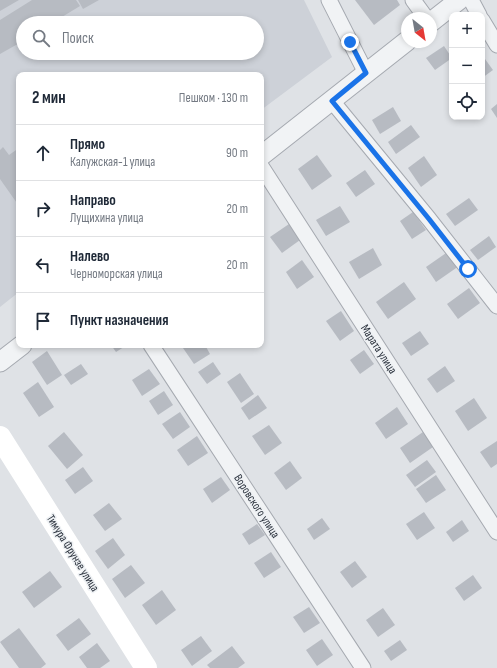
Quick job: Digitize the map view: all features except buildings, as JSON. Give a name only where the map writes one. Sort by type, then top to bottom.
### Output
[{"type":"main road","name":"Тимура Фрунзе улица","points":[[0,437],[146,668]]},
{"type":"street","points":[[329,0],[366,73]]},
{"type":"street","points":[[413,0],[422,12]]},
{"type":"street","points":[[437,17],[459,0]]},
{"type":"street","points":[[471,0],[477,12]]},
{"type":"street","points":[[485,25],[497,45]]},
{"type":"street","points":[[264,154],[401,46]]},
{"type":"street","points":[[332,101],[429,219],[497,306]]},
{"type":"street","name":"Марата улица","points":[[264,171],[497,532]]},
{"type":"street","points":[[0,362],[18,348]]},
{"type":"street","name":"Воровского улица","points":[[153,348],[363,668]]},
{"type":"shaded area","points":[[0,0],[304,0],[332,57],[264,108],[264,72],[16,72],[16,294],[0,307]]},
{"type":"route","points":[[350,42],[366,73],[332,101],[468,269]]}]
